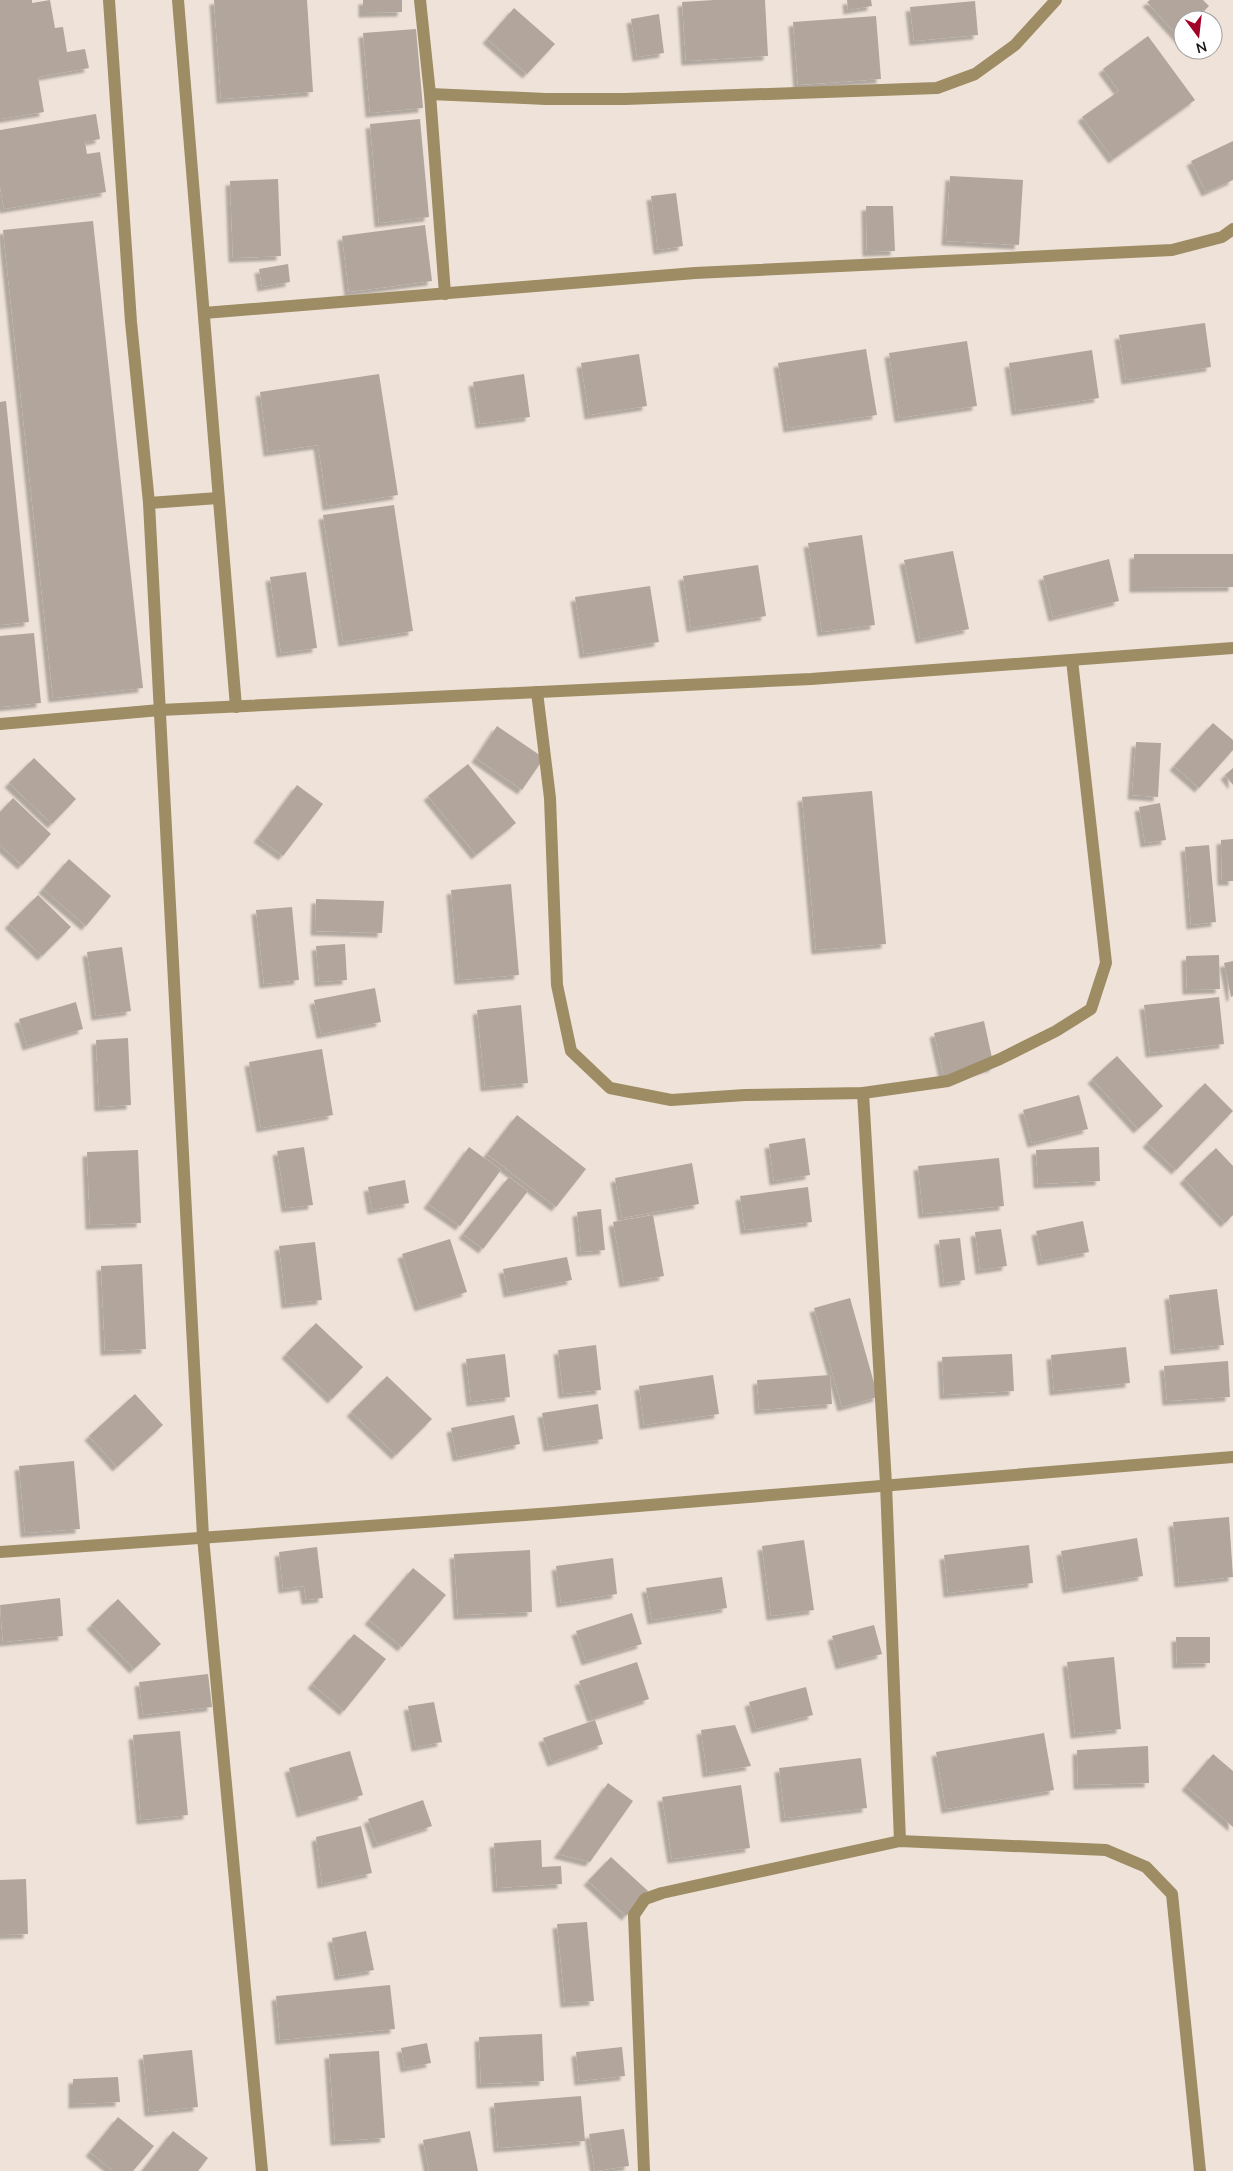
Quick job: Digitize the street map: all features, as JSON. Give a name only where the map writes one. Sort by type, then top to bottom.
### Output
[{"type":"street","points":[[109,0],[131,322],[149,503],[203,1537],[262,2171]]},
{"type":"street","points":[[178,0],[236,707]]},
{"type":"street","points":[[420,0],[430,94],[445,294]]},
{"type":"street","points":[[430,94],[546,99],[625,99],[937,88],[975,74],[1015,46],[1056,0]]},
{"type":"street","points":[[204,313],[695,273],[1172,250],[1222,237],[1233,229]]},
{"type":"street","points":[[149,503],[218,498]]},
{"type":"street","points":[[0,724],[160,710],[812,679],[1233,648]]},
{"type":"street","points":[[537,692],[550,798],[557,986],[571,1051],[610,1088],[671,1100],[745,1095],[863,1092],[948,1081],[1000,1059],[1056,1031],[1091,1009],[1106,963],[1072,660]]},
{"type":"street","points":[[863,1092],[886,1484],[900,1841]]},
{"type":"street","points":[[0,1552],[563,1512],[1233,1457]]},
{"type":"street","points":[[644,2171],[634,1915],[645,1899],[662,1893],[900,1841],[1106,1850],[1146,1867],[1172,1894],[1200,2171]]},
{"type":"building","points":[[0,0],[32,0],[32,3],[50,0],[55,28],[63,27],[67,52],[85,49],[89,68],[38,77],[44,112],[0,119]]},
{"type":"building","points":[[214,0],[307,0],[313,92],[221,99]]},
{"type":"building","points":[[363,0],[402,0],[402,12],[363,13]]},
{"type":"building","points":[[765,0],[768,56],[686,61],[682,2]]},
{"type":"building","points":[[847,0],[871,0],[872,6],[848,10]]},
{"type":"building","points":[[1150,0],[1203,0],[1209,6],[1205,10],[1173,10],[1173,31],[1147,2]]},
{"type":"building","points":[[975,1],[978,35],[914,41],[910,7]]},
{"type":"building","points":[[514,8],[555,44],[527,74],[487,39]]},
{"type":"building","points":[[659,14],[664,53],[637,57],[631,19]]},
{"type":"building","points":[[876,16],[881,79],[798,85],[793,22]]},
{"type":"building","points":[[416,29],[423,108],[370,113],[363,33]]},
{"type":"building","points":[[1148,36],[1195,100],[1113,159],[1082,117],[1119,91],[1103,69]]},
{"type":"building","points":[[96,114],[100,139],[85,142],[87,154],[100,152],[106,192],[4,209],[0,187],[0,130]]},
{"type":"building","points":[[420,119],[429,217],[379,223],[370,124]]},
{"type":"building","points":[[1233,141],[1233,180],[1206,192],[1191,161]]},
{"type":"building","points":[[950,176],[1023,180],[1019,245],[946,241]]},
{"type":"building","points":[[278,179],[281,256],[233,258],[230,181]]},
{"type":"building","points":[[676,193],[683,246],[658,250],[651,196]]},
{"type":"building","points":[[866,206],[893,206],[895,251],[867,252]]},
{"type":"building","points":[[93,221],[143,688],[53,698],[3,230]]},
{"type":"building","points":[[425,225],[432,281],[349,292],[342,236]]},
{"type":"building","points":[[288,264],[290,282],[262,287],[259,269]]},
{"type":"building","points":[[1205,323],[1211,367],[1126,380],[1119,335]]},
{"type":"building","points":[[967,341],[977,406],[899,418],[889,353]]},
{"type":"building","points":[[866,349],[877,415],[788,428],[778,363]]},
{"type":"building","points":[[1092,350],[1099,398],[1016,411],[1009,363]]},
{"type":"building","points":[[639,354],[647,406],[589,415],[581,363]]},
{"type":"building","points":[[379,374],[398,495],[327,506],[318,445],[268,452],[260,392]]},
{"type":"building","points":[[524,374],[530,417],[480,424],[473,382]]},
{"type":"building","points":[[6,401],[29,622],[0,625],[0,402]]},
{"type":"building","points":[[394,505],[413,631],[343,642],[323,515]]},
{"type":"building","points":[[862,535],[875,625],[822,632],[808,543]]},
{"type":"building","points":[[953,551],[969,629],[920,639],[904,560]]},
{"type":"building","points":[[1134,554],[1233,554],[1233,587],[1134,588]]},
{"type":"building","points":[[1109,559],[1119,601],[1053,617],[1043,576]]},
{"type":"building","points":[[758,565],[766,616],[691,628],[683,576]]},
{"type":"building","points":[[306,572],[317,648],[281,653],[270,577]]},
{"type":"building","points":[[650,586],[659,642],[584,654],[575,597]]},
{"type":"building","points":[[34,633],[41,703],[0,707],[0,636]]},
{"type":"building","points":[[1213,723],[1233,740],[1233,750],[1199,788],[1174,766]]},
{"type":"building","points":[[497,726],[544,758],[522,790],[476,758]]},
{"type":"building","points":[[1136,742],[1161,743],[1158,797],[1132,795]]},
{"type":"building","points":[[34,758],[76,799],[52,824],[9,783]]},
{"type":"building","points":[[468,764],[516,823],[476,855],[428,796]]},
{"type":"building","points":[[1233,768],[1233,785],[1225,775]]},
{"type":"building","points":[[297,785],[323,804],[283,856],[258,838]]},
{"type":"building","points":[[872,791],[886,944],[816,950],[802,797]]},
{"type":"building","points":[[13,798],[51,834],[22,865],[0,845],[0,812]]},
{"type":"building","points":[[1160,803],[1166,840],[1145,843],[1139,807]]},
{"type":"building","points":[[1233,839],[1233,881],[1222,881],[1221,840]]},
{"type":"building","points":[[1209,845],[1216,922],[1191,925],[1185,847]]},
{"type":"building","points":[[69,859],[111,896],[86,926],[43,889]]},
{"type":"building","points":[[511,884],[519,975],[459,980],[451,890]]},
{"type":"building","points":[[38,895],[71,927],[42,956],[9,924]]},
{"type":"building","points":[[316,899],[384,901],[382,933],[315,931]]},
{"type":"building","points":[[292,907],[299,980],[264,984],[256,910]]},
{"type":"building","points":[[345,944],[347,980],[319,982],[316,946]]},
{"type":"building","points":[[122,947],[131,1011],[96,1016],[87,952]]},
{"type":"building","points":[[1219,955],[1220,989],[1187,990],[1186,956]]},
{"type":"building","points":[[1233,961],[1233,996],[1231,997],[1224,963]]},
{"type":"building","points":[[375,988],[381,1022],[321,1034],[314,1000]]},
{"type":"building","points":[[1219,997],[1224,1044],[1150,1053],[1144,1005]]},
{"type":"building","points":[[76,1002],[83,1029],[27,1046],[19,1019]]},
{"type":"building","points":[[521,1005],[528,1083],[485,1087],[477,1010]]},
{"type":"building","points":[[984,1021],[994,1067],[944,1078],[934,1033]]},
{"type":"building","points":[[128,1038],[131,1105],[99,1107],[96,1040]]},
{"type":"building","points":[[322,1049],[333,1115],[261,1128],[249,1062]]},
{"type":"building","points":[[1117,1056],[1163,1106],[1138,1129],[1092,1079]]},
{"type":"building","points":[[1205,1083],[1233,1111],[1176,1170],[1147,1143]]},
{"type":"building","points":[[1079,1095],[1088,1129],[1032,1143],[1023,1110]]},
{"type":"building","points":[[517,1115],[586,1169],[556,1207],[487,1154]]},
{"type":"building","points":[[805,1138],[810,1175],[774,1181],[769,1144]]},
{"type":"building","points":[[304,1147],[313,1205],[286,1208],[277,1151]]},
{"type":"building","points":[[469,1147],[501,1170],[460,1226],[428,1204]]},
{"type":"building","points":[[1099,1147],[1100,1181],[1038,1184],[1036,1150]]},
{"type":"building","points":[[1216,1148],[1233,1166],[1233,1215],[1225,1223],[1184,1179]]},
{"type":"building","points":[[138,1150],[141,1223],[90,1225],[87,1152]]},
{"type":"building","points":[[999,1158],[1004,1206],[923,1214],[918,1166]]},
{"type":"building","points":[[692,1163],[699,1204],[622,1218],[615,1178]]},
{"type":"building","points":[[509,1177],[528,1191],[483,1249],[463,1234]]},
{"type":"building","points":[[405,1180],[409,1203],[372,1210],[368,1187]]},
{"type":"building","points":[[808,1187],[812,1222],[745,1230],[740,1196]]},
{"type":"building","points":[[601,1209],[605,1250],[581,1252],[577,1212]]},
{"type":"building","points":[[653,1215],[664,1276],[624,1283],[613,1222]]},
{"type":"building","points":[[1083,1221],[1089,1252],[1042,1261],[1036,1231]]},
{"type":"building","points":[[1001,1229],[1007,1266],[980,1270],[975,1232]]},
{"type":"building","points":[[960,1238],[965,1280],[944,1283],[939,1240]]},
{"type":"building","points":[[450,1239],[467,1292],[419,1307],[402,1254]]},
{"type":"building","points":[[315,1242],[322,1300],[286,1304],[279,1246]]},
{"type":"building","points":[[567,1257],[572,1280],[508,1293],[503,1269]]},
{"type":"building","points":[[142,1264],[146,1349],[105,1351],[101,1266]]},
{"type":"building","points":[[1217,1289],[1224,1345],[1175,1350],[1169,1295]]},
{"type":"building","points":[[850,1298],[878,1397],[842,1407],[814,1308]]},
{"type":"building","points":[[316,1323],[363,1367],[332,1399],[286,1354]]},
{"type":"building","points":[[596,1345],[601,1390],[563,1394],[558,1350]]},
{"type":"building","points":[[1126,1347],[1130,1383],[1054,1391],[1051,1355]]},
{"type":"building","points":[[505,1354],[510,1397],[471,1402],[466,1359]]},
{"type":"building","points":[[1012,1354],[1014,1391],[944,1395],[942,1357]]},
{"type":"building","points":[[1228,1361],[1230,1397],[1167,1401],[1164,1366]]},
{"type":"building","points":[[713,1375],[719,1414],[644,1425],[639,1386]]},
{"type":"building","points":[[830,1375],[832,1404],[759,1410],[757,1380]]},
{"type":"building","points":[[387,1376],[432,1419],[396,1455],[351,1412]]},
{"type":"building","points":[[135,1394],[163,1425],[117,1467],[89,1436]]},
{"type":"building","points":[[598,1404],[603,1439],[548,1447],[542,1413]]},
{"type":"building","points":[[514,1415],[520,1444],[457,1457],[451,1428]]},
{"type":"building","points":[[74,1461],[80,1529],[25,1533],[19,1466]]},
{"type":"building","points":[[1229,1517],[1233,1577],[1179,1583],[1173,1522]]},
{"type":"building","points":[[1137,1538],[1143,1576],[1067,1589],[1061,1551]]},
{"type":"building","points":[[804,1540],[814,1610],[771,1616],[762,1546]]},
{"type":"building","points":[[1029,1545],[1033,1583],[948,1593],[944,1555]]},
{"type":"building","points":[[317,1547],[323,1598],[306,1600],[304,1586],[283,1589],[279,1552]]},
{"type":"building","points":[[530,1550],[532,1612],[458,1615],[454,1554]]},
{"type":"building","points":[[613,1558],[617,1594],[561,1603],[556,1566]]},
{"type":"building","points":[[413,1568],[446,1595],[402,1647],[369,1620]]},
{"type":"building","points":[[722,1577],[727,1608],[652,1620],[646,1588]]},
{"type":"building","points":[[60,1598],[63,1636],[3,1642],[0,1605]]},
{"type":"building","points":[[118,1599],[161,1644],[134,1669],[91,1625]]},
{"type":"building","points":[[632,1613],[642,1644],[586,1661],[576,1631]]},
{"type":"building","points":[[874,1625],[882,1654],[840,1665],[832,1636]]},
{"type":"building","points":[[354,1634],[386,1659],[344,1711],[312,1684]]},
{"type":"building","points":[[1176,1637],[1210,1637],[1210,1663],[1177,1664]]},
{"type":"building","points":[[1114,1657],[1121,1729],[1075,1734],[1067,1662]]},
{"type":"building","points":[[637,1662],[649,1699],[592,1718],[579,1681]]},
{"type":"building","points":[[208,1674],[212,1707],[143,1715],[139,1682]]},
{"type":"building","points":[[806,1687],[813,1715],[756,1729],[749,1702]]},
{"type":"building","points":[[434,1702],[442,1742],[416,1747],[408,1706]]},
{"type":"building","points":[[595,1720],[603,1744],[552,1762],[543,1738]]},
{"type":"building","points":[[735,1725],[751,1766],[707,1773],[701,1730]]},
{"type":"building","points":[[180,1731],[188,1815],[141,1820],[133,1735]]},
{"type":"building","points":[[1044,1733],[1054,1790],[946,1809],[936,1752]]},
{"type":"building","points":[[1148,1746],[1149,1783],[1078,1785],[1077,1750]]},
{"type":"building","points":[[350,1751],[363,1795],[301,1813],[289,1768]]},
{"type":"building","points":[[1213,1754],[1233,1771],[1233,1827],[1186,1786]]},
{"type":"building","points":[[861,1758],[867,1808],[785,1818],[779,1768]]},
{"type":"building","points":[[608,1783],[633,1801],[590,1862],[558,1854]]},
{"type":"building","points":[[741,1785],[750,1848],[672,1859],[662,1797]]},
{"type":"building","points":[[423,1800],[432,1826],[377,1844],[368,1819]]},
{"type":"building","points":[[361,1826],[372,1873],[322,1884],[316,1837]]},
{"type":"building","points":[[541,1840],[542,1867],[561,1866],[562,1884],[497,1888],[494,1843]]},
{"type":"building","points":[[611,1857],[648,1891],[626,1916],[588,1881]]},
{"type":"building","points":[[26,1879],[28,1934],[0,1935],[0,1880]]},
{"type":"building","points":[[587,1922],[594,2001],[565,2003],[557,1924]]},
{"type":"building","points":[[366,1931],[374,1970],[339,1976],[332,1938]]},
{"type":"building","points":[[390,1985],[395,2029],[280,2040],[276,1996]]},
{"type":"building","points":[[542,2034],[544,2081],[481,2084],[479,2037]]},
{"type":"building","points":[[427,2043],[431,2063],[405,2068],[401,2048]]},
{"type":"building","points":[[622,2047],[625,2076],[579,2081],[576,2052]]},
{"type":"building","points":[[192,2050],[198,2107],[149,2112],[143,2055]]},
{"type":"building","points":[[379,2051],[385,2138],[335,2141],[329,2054]]},
{"type":"building","points":[[118,2077],[120,2102],[73,2104],[73,2079]]},
{"type":"building","points":[[581,2096],[585,2141],[498,2148],[494,2103]]},
{"type":"building","points":[[118,2117],[154,2146],[133,2171],[113,2171],[90,2152]]},
{"type":"building","points":[[624,2129],[629,2166],[595,2171],[589,2134]]},
{"type":"building","points":[[173,2131],[208,2158],[198,2171],[142,2171]]},
{"type":"building","points":[[470,2131],[478,2171],[429,2171],[423,2140]]}]
